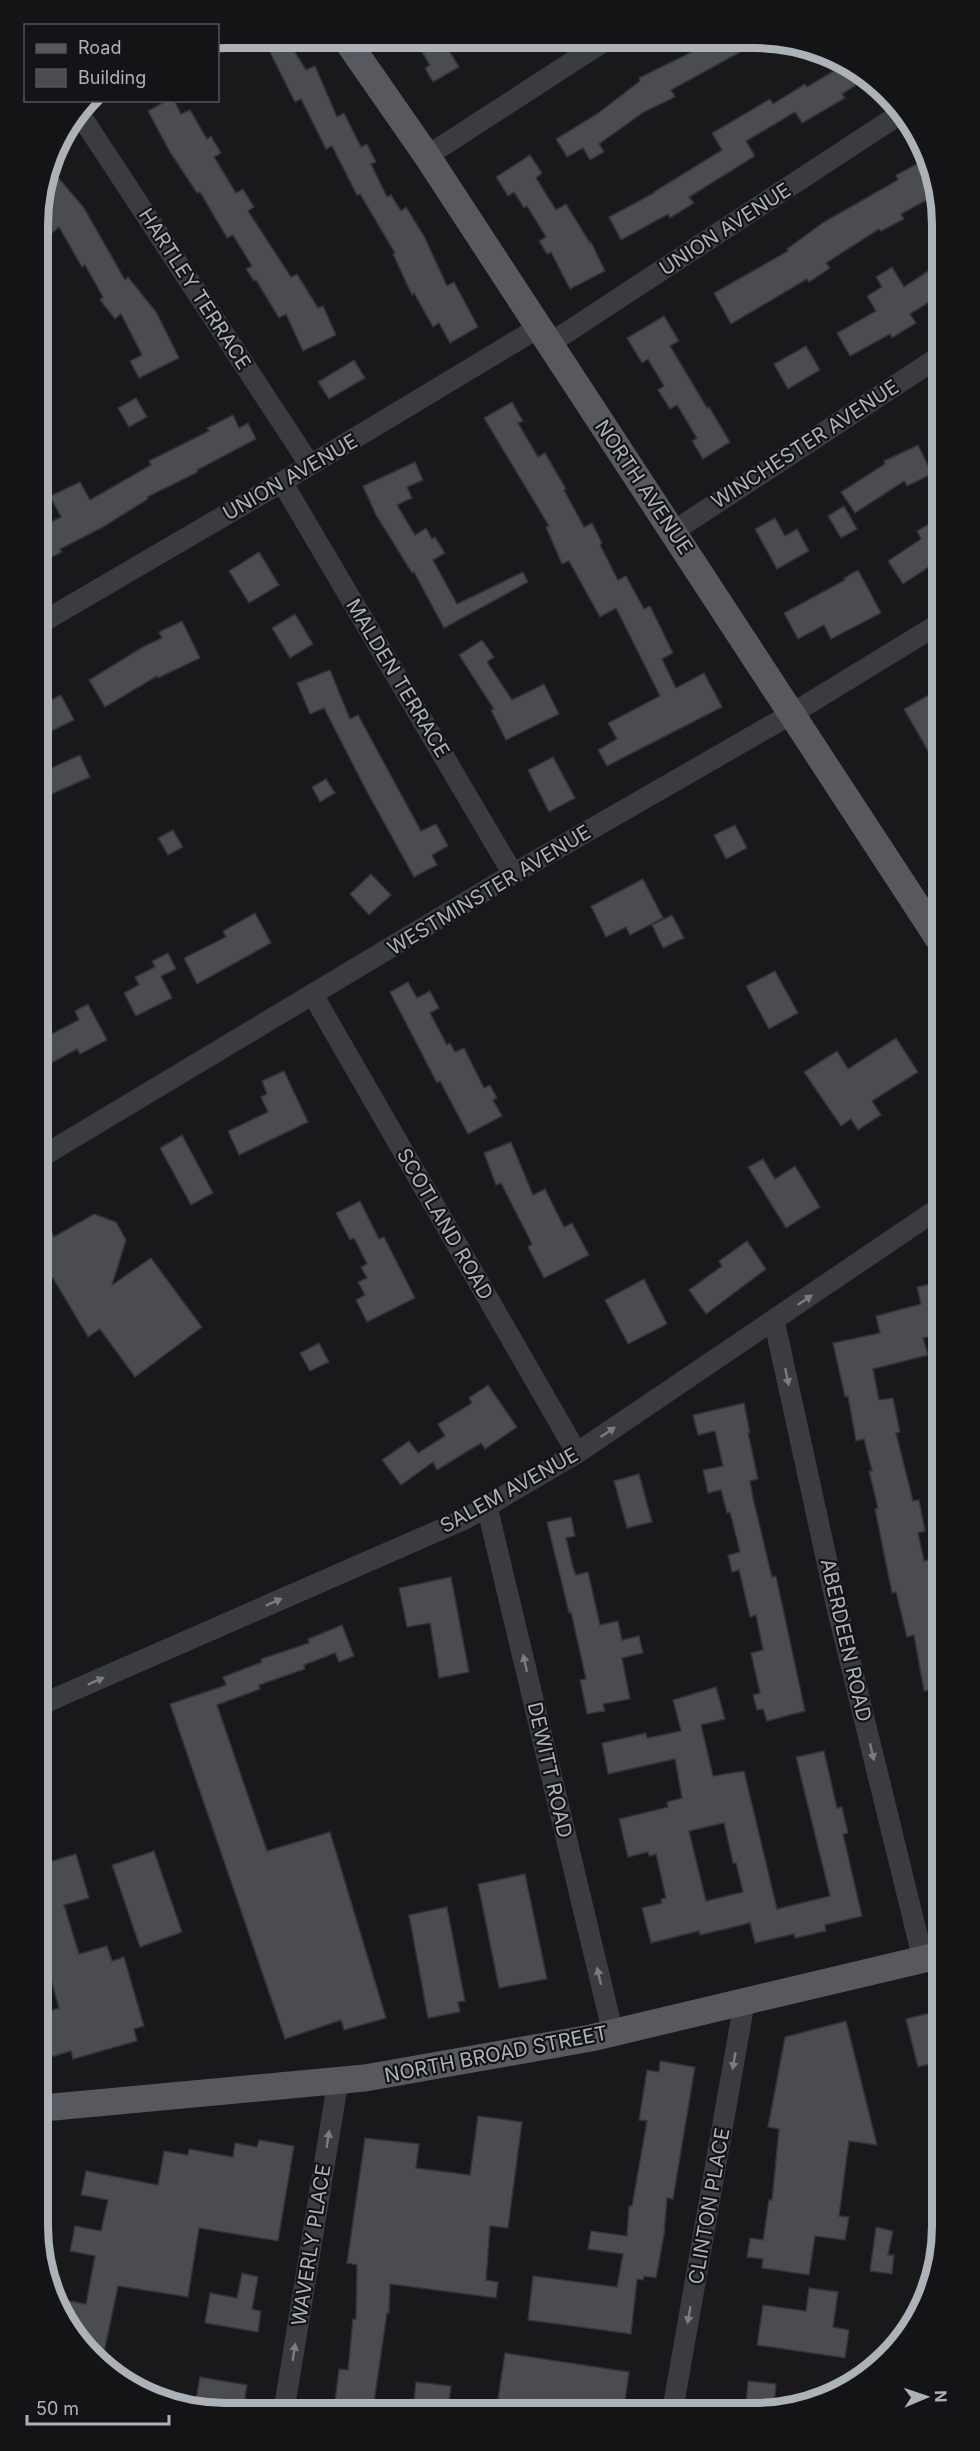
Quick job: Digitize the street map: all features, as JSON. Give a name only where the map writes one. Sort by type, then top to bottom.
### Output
[{"type":"main road","name":"NORTH AVENUE","points":[[352,48],[427,156],[674,531],[932,929]]},
{"type":"main road","name":"NORTH BROAD STREET","points":[[48,2108],[366,2079],[613,2033],[744,2004],[932,1957]]},
{"type":"street","points":[[427,156],[594,48]]},
{"type":"street","name":"UNION AVENUE","points":[[48,619],[310,465],[544,336],[895,117]]},
{"type":"street","name":"HARTLEY TERRACE","points":[[83,120],[310,465]]},
{"type":"street","name":"WINCHESTER AVENUE","points":[[674,531],[932,361]]},
{"type":"street","name":"MALDEN TERRACE","points":[[282,482],[513,874]]},
{"type":"street","name":"WESTMINSTER AVENUE","points":[[48,1153],[513,874],[793,713],[932,628]]},
{"type":"street","name":"SCOTLAND ROAD","points":[[314,995],[577,1454]]},
{"type":"street","name":"SALEM AVENUE","points":[[48,1701],[465,1519],[487,1507],[577,1454],[932,1213]]},
{"type":"street","name":"ABERDEEN ROAD","points":[[774,1320],[838,1612],[932,1957]]},
{"type":"street","name":"DEWITT ROAD","points":[[487,1507],[613,2033]]},
{"type":"street","name":"CLINTON PLACE","points":[[674,2403],[744,2004]]},
{"type":"street","name":"WAVERLY PLACE","points":[[285,2403],[338,2081]]},
{"type":"building","points":[[268,48],[292,48],[306,70],[315,66],[337,117],[344,113],[361,147],[367,144],[376,162],[371,164],[387,197],[391,195],[401,211],[406,207],[424,236],[447,286],[454,282],[478,327],[450,343],[439,323],[433,327],[414,293],[412,295],[393,254],[395,253],[360,194],[357,195],[332,146],[326,149],[301,99],[295,102]]},
{"type":"building","points":[[420,48],[447,48],[459,67],[433,82],[425,68],[430,65]]},
{"type":"building","points":[[700,48],[747,48],[671,90],[675,97],[644,112],[599,144],[604,152],[590,160],[583,148],[567,157],[556,139],[597,114],[640,81],[639,78]]},
{"type":"building","points":[[838,69],[860,83],[842,94],[845,98],[802,123],[795,112],[746,141],[755,156],[689,197],[694,203],[670,218],[668,214],[621,240],[609,217],[654,193],[722,150],[712,133],[770,99],[773,104],[805,84],[807,87]]},
{"type":"building","points":[[164,102],[175,102],[181,114],[190,110],[207,139],[211,136],[221,153],[214,157],[236,193],[243,189],[254,207],[248,211],[291,277],[297,274],[318,308],[323,306],[336,335],[303,351],[286,314],[279,318],[256,280],[254,281],[246,269],[252,266],[233,235],[227,238],[200,192],[197,193],[170,152],[148,111]]},
{"type":"building","points":[[530,155],[542,173],[536,178],[556,210],[566,204],[591,242],[605,271],[570,289],[551,252],[547,254],[539,241],[546,237],[527,206],[524,208],[514,192],[508,196],[496,177]]},
{"type":"building","points":[[919,163],[926,179],[929,199],[901,214],[904,219],[881,231],[879,229],[826,263],[830,268],[809,282],[807,279],[731,324],[714,293],[788,251],[787,249],[824,222],[898,180],[896,175]]},
{"type":"building","points":[[55,175],[84,208],[125,280],[128,277],[156,312],[179,358],[139,378],[130,361],[142,355],[121,314],[115,319],[100,300],[103,297],[85,265],[82,267],[59,227],[51,234],[48,231],[48,213]]},
{"type":"building","points":[[892,267],[904,287],[932,269],[932,300],[910,314],[916,323],[892,338],[890,334],[850,356],[837,333],[876,311],[867,296],[882,287],[876,277]]},
{"type":"building","points":[[664,316],[679,341],[670,346],[730,442],[703,459],[692,441],[697,438],[677,405],[670,409],[658,390],[664,386],[648,359],[642,363],[627,338]]},
{"type":"building","points":[[806,346],[820,370],[788,389],[774,364]]},
{"type":"building","points":[[354,360],[365,378],[329,399],[318,382]]},
{"type":"building","points":[[136,398],[147,417],[129,427],[118,408]]},
{"type":"building","points":[[512,402],[523,421],[518,423],[538,457],[545,453],[584,527],[592,523],[602,543],[600,545],[618,580],[626,576],[644,609],[650,606],[673,653],[662,659],[676,688],[704,673],[722,707],[607,766],[598,750],[617,739],[608,723],[660,696],[616,608],[600,617],[569,561],[562,564],[546,527],[549,526],[484,418]]},
{"type":"building","points":[[233,415],[239,428],[248,423],[256,439],[197,470],[198,472],[147,497],[148,499],[103,527],[60,549],[62,552],[48,559],[48,524],[61,517],[50,496],[80,482],[90,500],[151,465],[149,461],[209,431],[207,428]]},
{"type":"building","points":[[918,445],[932,474],[907,486],[904,481],[855,513],[841,492],[885,464],[884,461]]},
{"type":"building","points":[[415,462],[423,480],[407,487],[412,498],[397,505],[415,535],[426,528],[432,539],[435,537],[445,553],[433,560],[457,604],[523,572],[528,582],[444,628],[414,572],[412,573],[376,515],[363,486]]},
{"type":"building","points":[[844,506],[857,529],[841,538],[828,516]]},
{"type":"building","points":[[775,518],[785,536],[797,529],[809,551],[777,569],[755,529]]},
{"type":"building","points":[[929,524],[932,529],[932,565],[903,584],[888,561],[921,539],[917,531]]},
{"type":"building","points":[[259,552],[279,585],[249,603],[229,571]]},
{"type":"building","points":[[858,570],[881,613],[831,639],[824,625],[798,639],[784,613],[845,580],[844,578]]},
{"type":"building","points":[[295,614],[313,644],[290,658],[272,628]]},
{"type":"building","points":[[182,621],[200,658],[158,678],[157,676],[105,707],[89,680],[162,638],[159,632]]},
{"type":"building","points":[[482,640],[494,657],[487,662],[512,700],[544,684],[559,714],[506,740],[491,710],[494,709],[459,655]]},
{"type":"building","points":[[330,670],[350,719],[358,715],[421,831],[436,824],[448,846],[432,855],[437,865],[414,877],[324,708],[310,714],[297,683]]},
{"type":"building","points":[[932,693],[932,758],[904,709]]},
{"type":"building","points":[[61,695],[74,720],[48,733],[48,702]]},
{"type":"building","points":[[80,755],[90,777],[48,795],[48,769]]},
{"type":"building","points":[[553,757],[575,798],[549,812],[528,770]]},
{"type":"building","points":[[326,779],[335,793],[320,802],[312,787]]},
{"type":"building","points":[[735,825],[747,848],[726,859],[714,835]]},
{"type":"building","points":[[173,830],[183,847],[168,855],[158,838]]},
{"type":"building","points":[[371,874],[391,895],[369,915],[350,894]]},
{"type":"building","points":[[643,879],[663,918],[630,935],[626,927],[606,937],[591,906]]},
{"type":"building","points":[[255,913],[271,943],[197,984],[184,958],[226,937],[223,931]]},
{"type":"building","points":[[672,915],[684,938],[663,948],[652,925]]},
{"type":"building","points":[[168,953],[176,969],[161,976],[172,998],[136,1016],[124,993],[139,985],[135,977],[155,967],[152,961]]},
{"type":"building","points":[[775,971],[798,1013],[769,1029],[746,986]]},
{"type":"building","points":[[408,982],[417,998],[430,991],[439,1008],[430,1013],[447,1045],[450,1043],[455,1052],[464,1048],[484,1088],[490,1085],[497,1098],[493,1100],[502,1116],[468,1134],[440,1081],[437,1083],[390,992]]},
{"type":"building","points":[[88,1004],[107,1040],[80,1054],[77,1049],[48,1065],[48,1036],[79,1020],[75,1011]]},
{"type":"building","points":[[896,1038],[918,1072],[872,1101],[881,1115],[858,1130],[851,1119],[841,1126],[804,1072],[837,1051],[848,1069]]},
{"type":"building","points":[[284,1071],[308,1122],[239,1155],[228,1131],[268,1112],[261,1097],[267,1094],[262,1081]]},
{"type":"building","points":[[182,1135],[213,1193],[191,1205],[160,1148]]},
{"type":"building","points":[[511,1142],[533,1195],[545,1189],[564,1227],[572,1223],[589,1255],[544,1278],[528,1247],[532,1244],[501,1183],[496,1185],[484,1153]]},
{"type":"building","points":[[763,1159],[775,1179],[795,1166],[820,1207],[786,1228],[748,1167]]},
{"type":"building","points":[[360,1201],[379,1239],[384,1237],[415,1298],[367,1322],[356,1300],[365,1295],[358,1282],[367,1278],[361,1267],[367,1264],[354,1238],[350,1240],[336,1213]]},
{"type":"building","points":[[94,1214],[116,1222],[126,1240],[112,1285],[151,1258],[202,1327],[135,1377],[100,1329],[88,1337],[53,1278],[48,1280],[48,1226],[54,1237]]},
{"type":"building","points":[[747,1241],[766,1269],[706,1314],[689,1290],[722,1266],[719,1261]]},
{"type":"building","points":[[644,1279],[667,1324],[628,1344],[605,1300]]},
{"type":"building","points":[[932,1284],[932,1336],[923,1338],[928,1355],[873,1369],[879,1400],[893,1398],[900,1432],[896,1433],[913,1501],[919,1500],[925,1531],[918,1533],[924,1561],[932,1559],[932,1690],[924,1691],[914,1635],[907,1637],[896,1592],[892,1593],[875,1509],[878,1508],[869,1471],[872,1471],[864,1439],[856,1441],[848,1396],[845,1397],[833,1343],[880,1333],[876,1316],[921,1304],[917,1287]]},
{"type":"building","points":[[319,1343],[329,1362],[310,1371],[300,1353]]},
{"type":"building","points":[[488,1385],[517,1427],[485,1449],[481,1443],[437,1470],[433,1462],[401,1485],[382,1460],[409,1441],[418,1453],[445,1436],[438,1424],[472,1403],[469,1398]]},
{"type":"building","points":[[744,1403],[758,1479],[750,1481],[753,1498],[772,1577],[776,1576],[805,1711],[767,1721],[763,1709],[757,1710],[753,1695],[760,1693],[751,1653],[763,1650],[756,1615],[750,1617],[739,1570],[732,1572],[728,1555],[740,1552],[730,1512],[727,1513],[721,1490],[708,1493],[703,1470],[723,1466],[715,1431],[698,1435],[693,1415]]},
{"type":"building","points":[[639,1474],[652,1522],[627,1528],[614,1481]]},
{"type":"building","points":[[571,1517],[575,1536],[566,1538],[573,1567],[576,1575],[588,1572],[600,1625],[618,1621],[622,1640],[639,1636],[643,1653],[622,1658],[630,1699],[603,1704],[605,1711],[587,1714],[580,1680],[586,1679],[547,1522]]},
{"type":"building","points":[[451,1577],[469,1672],[439,1678],[430,1623],[407,1627],[399,1588]]},
{"type":"building","points":[[342,1625],[354,1656],[339,1662],[335,1653],[304,1665],[305,1669],[259,1685],[260,1689],[217,1705],[267,1851],[330,1832],[386,2018],[344,2030],[341,2020],[285,2039],[170,1704],[226,1685],[223,1677],[262,1662],[261,1659],[309,1643],[308,1639]]},
{"type":"building","points":[[716,1687],[725,1719],[701,1725],[713,1776],[744,1771],[777,1909],[830,1896],[796,1757],[824,1751],[837,1808],[842,1807],[848,1833],[843,1834],[862,1916],[825,1925],[826,1931],[795,1938],[794,1934],[755,1943],[750,1923],[700,1935],[699,1931],[651,1943],[642,1908],[662,1903],[661,1899],[666,1898],[656,1854],[649,1856],[648,1852],[628,1857],[619,1819],[668,1807],[667,1802],[682,1798],[675,1759],[608,1774],[602,1743],[646,1733],[647,1738],[681,1731],[673,1700]],"holes":[[[724,1823],[733,1863],[736,1863],[743,1892],[706,1901],[689,1831]]]},
{"type":"building","points":[[154,1851],[182,1932],[140,1947],[112,1865]]},
{"type":"building","points":[[76,1854],[89,1898],[64,1905],[79,1954],[107,1946],[112,1961],[124,1957],[144,2026],[134,2029],[137,2041],[73,2059],[71,2051],[51,2057],[48,2046],[48,2011],[59,2008],[48,1970],[48,1862]]},
{"type":"building","points":[[525,1874],[547,1979],[499,1988],[478,1884]]},
{"type":"building","points":[[447,1907],[465,2001],[458,2002],[460,2012],[428,2018],[409,1915]]},
{"type":"building","points":[[932,2012],[932,2064],[918,2067],[906,2019]]},
{"type":"building","points":[[846,2021],[877,2145],[849,2141],[839,2216],[849,2217],[845,2240],[815,2236],[809,2275],[762,2268],[763,2259],[747,2257],[750,2238],[763,2240],[769,2200],[772,2200],[779,2129],[768,2127],[785,2037]]},
{"type":"building","points":[[660,2061],[695,2067],[673,2199],[667,2198],[664,2235],[656,2278],[644,2276],[643,2280],[637,2279],[631,2334],[528,2320],[533,2276],[617,2287],[623,2254],[588,2249],[591,2231],[627,2236],[629,2206],[632,2206],[647,2121],[639,2120],[647,2070],[659,2072]]},
{"type":"building","points":[[478,2116],[522,2122],[508,2228],[490,2226],[486,2280],[498,2282],[496,2298],[390,2284],[389,2313],[387,2313],[374,2403],[335,2403],[339,2369],[348,2370],[353,2319],[356,2319],[357,2265],[347,2263],[365,2138],[419,2144],[416,2168],[470,2175]]},
{"type":"building","points":[[259,2140],[294,2146],[278,2241],[199,2228],[188,2297],[118,2286],[104,2355],[85,2334],[84,2328],[80,2327],[64,2300],[86,2304],[95,2256],[70,2251],[75,2226],[101,2231],[108,2200],[81,2195],[86,2171],[158,2185],[164,2151],[188,2155],[189,2149],[233,2157],[235,2143],[257,2147]]},
{"type":"building","points":[[876,2227],[893,2231],[888,2255],[894,2255],[892,2274],[870,2271]]},
{"type":"building","points":[[242,2273],[258,2277],[252,2309],[261,2311],[258,2332],[205,2323],[210,2293],[237,2298]]},
{"type":"building","points":[[809,2288],[838,2292],[833,2327],[849,2330],[845,2358],[757,2345],[763,2305],[806,2311]]},
{"type":"building","points":[[505,2353],[629,2372],[625,2403],[527,2403],[498,2399]]},
{"type":"building","points":[[200,2377],[247,2385],[244,2403],[196,2401]]},
{"type":"building","points":[[748,2381],[776,2384],[774,2401],[746,2403]]},
{"type":"building","points":[[416,2382],[451,2386],[449,2403],[414,2403]]}]
